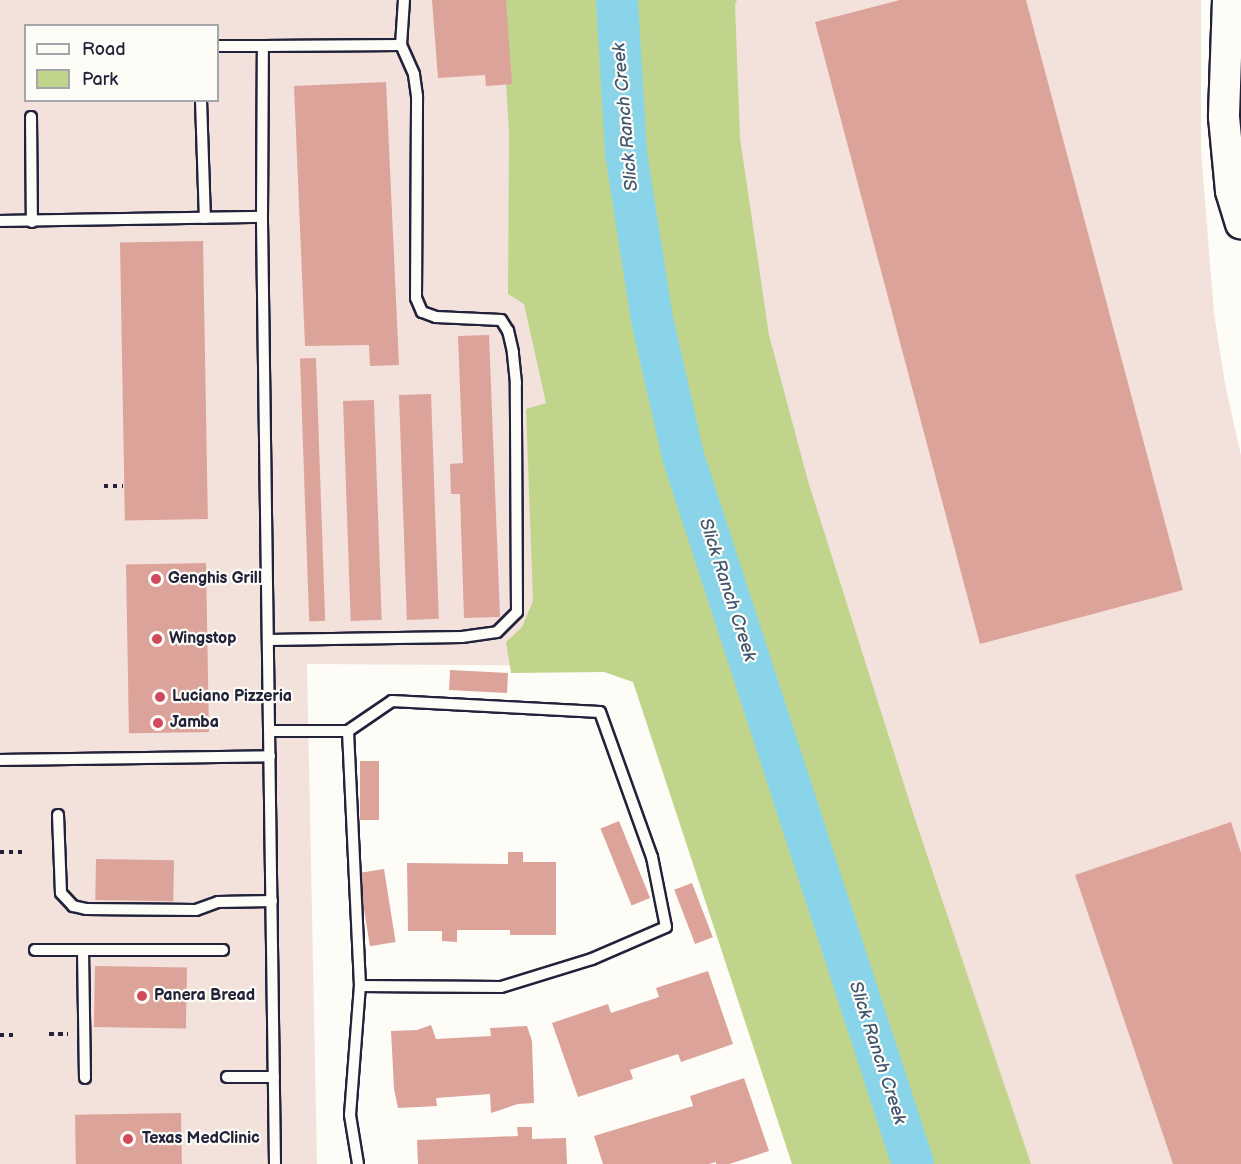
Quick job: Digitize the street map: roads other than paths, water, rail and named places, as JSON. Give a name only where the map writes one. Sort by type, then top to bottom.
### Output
[{"type":"street","points":[[1228,0],[1224,117],[1231,191],[1241,223]]},
{"type":"lane","points":[[268,640],[462,636],[496,632],[517,612],[516,383],[513,352],[508,331],[501,320],[435,317],[422,312],[416,298],[417,96],[414,74],[401,45],[404,0]]},
{"type":"lane","points":[[219,46],[401,45]]},
{"type":"lane","points":[[263,46],[262,217],[275,1164]]},
{"type":"lane","points":[[201,102],[205,218]]},
{"type":"lane","points":[[31,117],[32,222]]},
{"type":"lane","points":[[0,221],[262,217]]},
{"type":"lane","points":[[270,731],[348,731],[392,700],[600,712],[652,857],[666,927],[592,959],[501,987],[360,986]]},
{"type":"lane","points":[[348,731],[360,986],[350,1115],[358,1164]]},
{"type":"lane","points":[[0,760],[270,756]]},
{"type":"lane","points":[[58,815],[62,893],[73,906],[86,909],[196,910],[218,903],[272,901]]},
{"type":"lane","points":[[35,950],[223,950]]},
{"type":"lane","points":[[83,950],[85,1078]]},
{"type":"lane","points":[[227,1077],[274,1077]]},
{"type":"waterway","name":"Slick Ranch Creek","points":[[617,0],[626,153],[652,319],[683,456],[913,1164]]},
{"type":"place","name":"Genghis Grill","points":[[156,579]]},
{"type":"place","name":"Wingstop","points":[[157,639]]},
{"type":"place","name":"Luciano Pizzeria","points":[[160,697]]},
{"type":"place","name":"Jamba","points":[[158,723]]},
{"type":"place","name":"Panera Bread","points":[[142,996]]},
{"type":"place","name":"Texas MedClinic","points":[[128,1139]]}]
